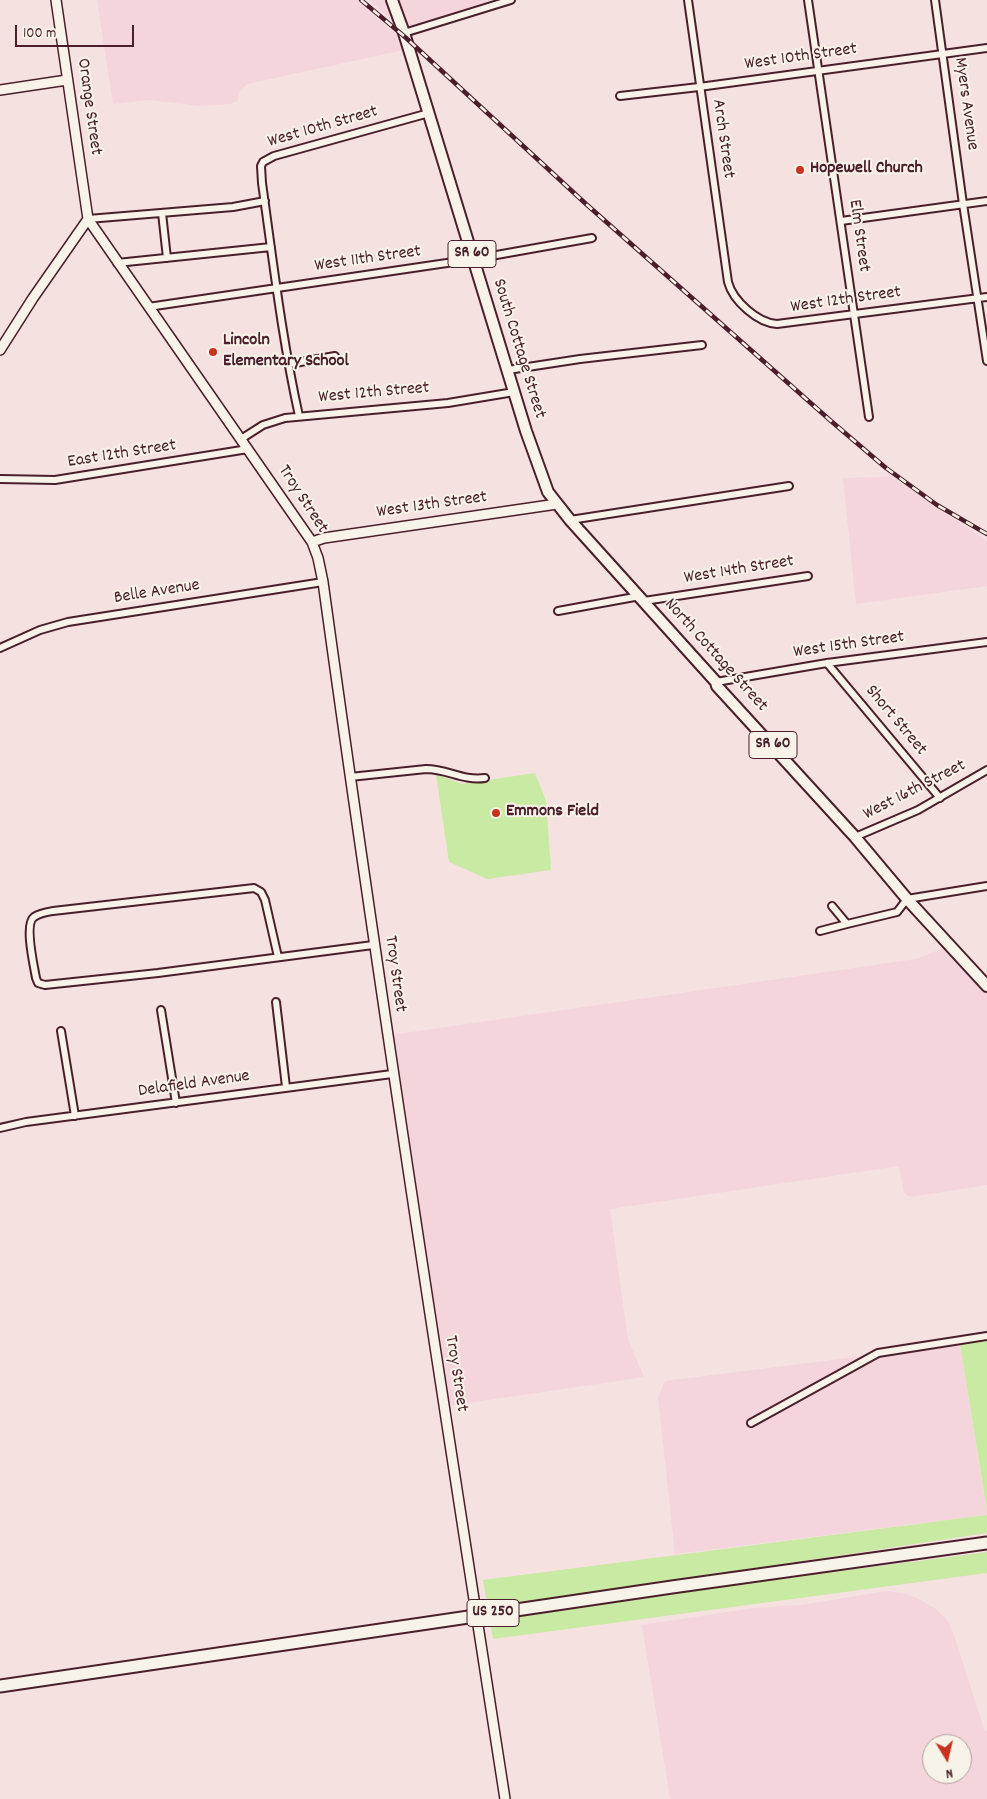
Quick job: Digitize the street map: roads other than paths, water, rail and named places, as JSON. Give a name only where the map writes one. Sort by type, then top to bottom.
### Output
[{"type":"highway","name":"US 250","points":[[0,1686],[987,1543]]},
{"type":"main road","name":"Orange Street","points":[[56,0],[88,219]]},
{"type":"main road","name":"South Cottage Street","points":[[392,0],[404,33],[543,481],[557,504]]},
{"type":"main road","points":[[0,90],[67,80]]},
{"type":"main road","points":[[0,350],[32,298],[88,219]]},
{"type":"main road","name":"Troy Street","points":[[88,219],[312,542],[318,558],[323,582],[392,1074],[505,1799]]},
{"type":"main road","name":"North Cottage Street","points":[[557,504],[716,682],[717,686],[855,837],[907,900],[987,986]]},
{"type":"main road","name":"West 13th Street","points":[[312,542],[324,538],[557,504]]},
{"type":"street","points":[[404,33],[511,0]]},
{"type":"street","name":"Arch Street","points":[[688,0],[728,282]]},
{"type":"street","name":"Elm Street","points":[[808,0],[869,417]]},
{"type":"street","name":"Myers Avenue","points":[[935,0],[987,361]]},
{"type":"street","name":"West 10th Street","points":[[620,96],[987,48]]},
{"type":"street","name":"West 10th Street","points":[[299,416],[271,247],[262,162],[266,159],[428,113]]},
{"type":"street","points":[[88,219],[233,207],[265,201]]},
{"type":"street","points":[[841,221],[987,201]]},
{"type":"street","points":[[162,213],[168,258]]},
{"type":"street","name":"West 11th Street","points":[[148,307],[474,260],[592,238]]},
{"type":"street","points":[[117,263],[271,247]]},
{"type":"street","name":"West 12th Street","points":[[728,282],[731,292],[738,300],[766,323],[786,324],[987,297]]},
{"type":"street","points":[[508,370],[580,359],[702,345]]},
{"type":"street","points":[[289,364],[335,356]]},
{"type":"street","name":"West 12th Street","points":[[241,439],[271,421],[299,416],[448,402],[514,392]]},
{"type":"street","name":"East 12th Street","points":[[0,479],[55,480],[248,449]]},
{"type":"street","points":[[570,520],[789,486]]},
{"type":"street","name":"West 14th Street","points":[[558,611],[808,576]]},
{"type":"street","name":"Belle Avenue","points":[[0,648],[40,630],[68,622],[323,582]]},
{"type":"street","name":"West 15th Street","points":[[716,682],[827,664],[987,642]]},
{"type":"street","name":"Short Street","points":[[827,664],[940,798]]},
{"type":"street","points":[[350,778],[426,768],[468,779],[485,778]]},
{"type":"street","name":"West 16th Street","points":[[855,837],[918,810],[987,770]]},
{"type":"street","points":[[820,931],[897,912],[907,900],[987,886]]},
{"type":"street","points":[[278,957],[265,900],[261,892],[254,888],[53,911],[35,916],[30,922],[29,931],[36,978],[41,985],[158,973],[373,945]]},
{"type":"street","points":[[832,906],[847,924]]},
{"type":"street","points":[[276,1002],[286,1087]]},
{"type":"street","points":[[161,1010],[176,1103]]},
{"type":"street","points":[[61,1031],[76,1116]]},
{"type":"street","name":"Delafield Avenue","points":[[0,1128],[26,1122],[392,1074]]},
{"type":"street","points":[[751,1423],[878,1353],[987,1336]]},
{"type":"railway","points":[[361,0],[405,37],[586,204],[886,468],[937,505],[987,534]]},
{"type":"place","name":"Hopewell Church","points":[[800,170]]},
{"type":"place","name":"Lincoln Elementary School","points":[[213,352]]},
{"type":"place","name":"Emmons Field","points":[[496,813]]}]
